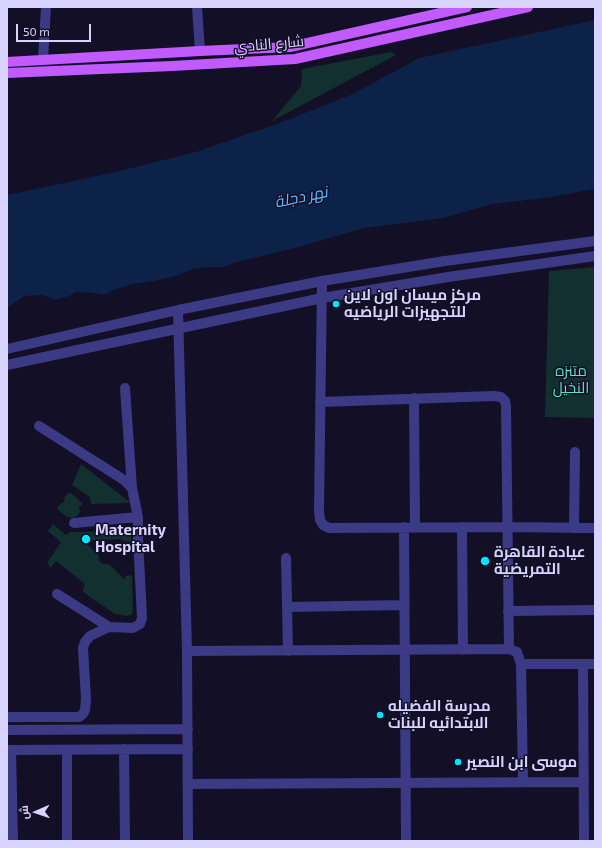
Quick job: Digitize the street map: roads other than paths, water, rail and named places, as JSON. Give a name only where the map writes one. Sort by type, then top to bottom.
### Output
[{"type":"main road","name":"شارع النادي","points":[[7,62],[200,50],[290,47],[467,7]]},
{"type":"main road","name":"شارع النادي","points":[[7,73],[295,59],[528,7]]},
{"type":"street","points":[[43,59],[46,7]]},
{"type":"street","points":[[197,7],[200,50]]},
{"type":"street","points":[[7,349],[178,310],[322,281],[445,260],[595,241]]},
{"type":"street","points":[[7,365],[322,298],[448,277],[595,256]]},
{"type":"street","points":[[322,281],[319,511],[320,520],[323,525],[329,528],[595,528]]},
{"type":"street","points":[[178,310],[187,651],[188,841]]},
{"type":"street","points":[[7,717],[79,717],[85,710],[86,699],[83,648],[85,642],[90,636],[109,627],[133,628],[140,624],[142,618],[138,517],[132,488],[125,388]]},
{"type":"street","points":[[320,402],[494,396],[501,396],[505,401],[509,649]]},
{"type":"street","points":[[406,841],[404,605],[410,527],[414,398]]},
{"type":"street","points":[[39,426],[124,480],[132,488]]},
{"type":"street","points":[[574,528],[575,452]]},
{"type":"street","points":[[74,523],[138,517]]},
{"type":"street","points":[[462,527],[463,650]]},
{"type":"street","points":[[286,558],[288,651]]},
{"type":"street","points":[[57,594],[109,627]]},
{"type":"street","points":[[287,607],[404,605]]},
{"type":"street","points":[[508,611],[595,610]]},
{"type":"street","points":[[187,651],[509,649],[517,652],[521,664],[523,782]]},
{"type":"street","points":[[521,664],[595,664]]},
{"type":"street","points":[[583,664],[584,841]]},
{"type":"street","points":[[7,730],[188,729]]},
{"type":"street","points":[[124,749],[125,841]]},
{"type":"street","points":[[12,841],[9,750],[188,749]]},
{"type":"street","points":[[67,750],[67,841]]},
{"type":"street","points":[[188,784],[584,782]]},
{"type":"water","name":"نهر دجلة","points":[[595,20],[595,189],[545,198],[492,204],[443,218],[364,228],[299,247],[237,262],[224,267],[193,269],[176,276],[133,284],[113,290],[104,295],[76,292],[69,296],[54,300],[43,295],[24,296],[7,308],[7,195],[111,173],[196,152],[277,124],[353,94],[419,58]]},
{"type":"place","name":"مركز ميسان اون لاين للتجهيزات الرياضيه","points":[[336,304]]},
{"type":"place","name":"Maternity Hospital","points":[[86,539]]},
{"type":"place","name":"عيادة القاهرة التمريضية","points":[[485,561]]},
{"type":"place","name":"مدرسة الفضيله الابتدائيه للبنات","points":[[380,715]]},
{"type":"place","name":"موسى ابن النصير","points":[[458,762]]},
{"type":"park label","name":"متنزه النخيل","points":[[571,380]]}]
